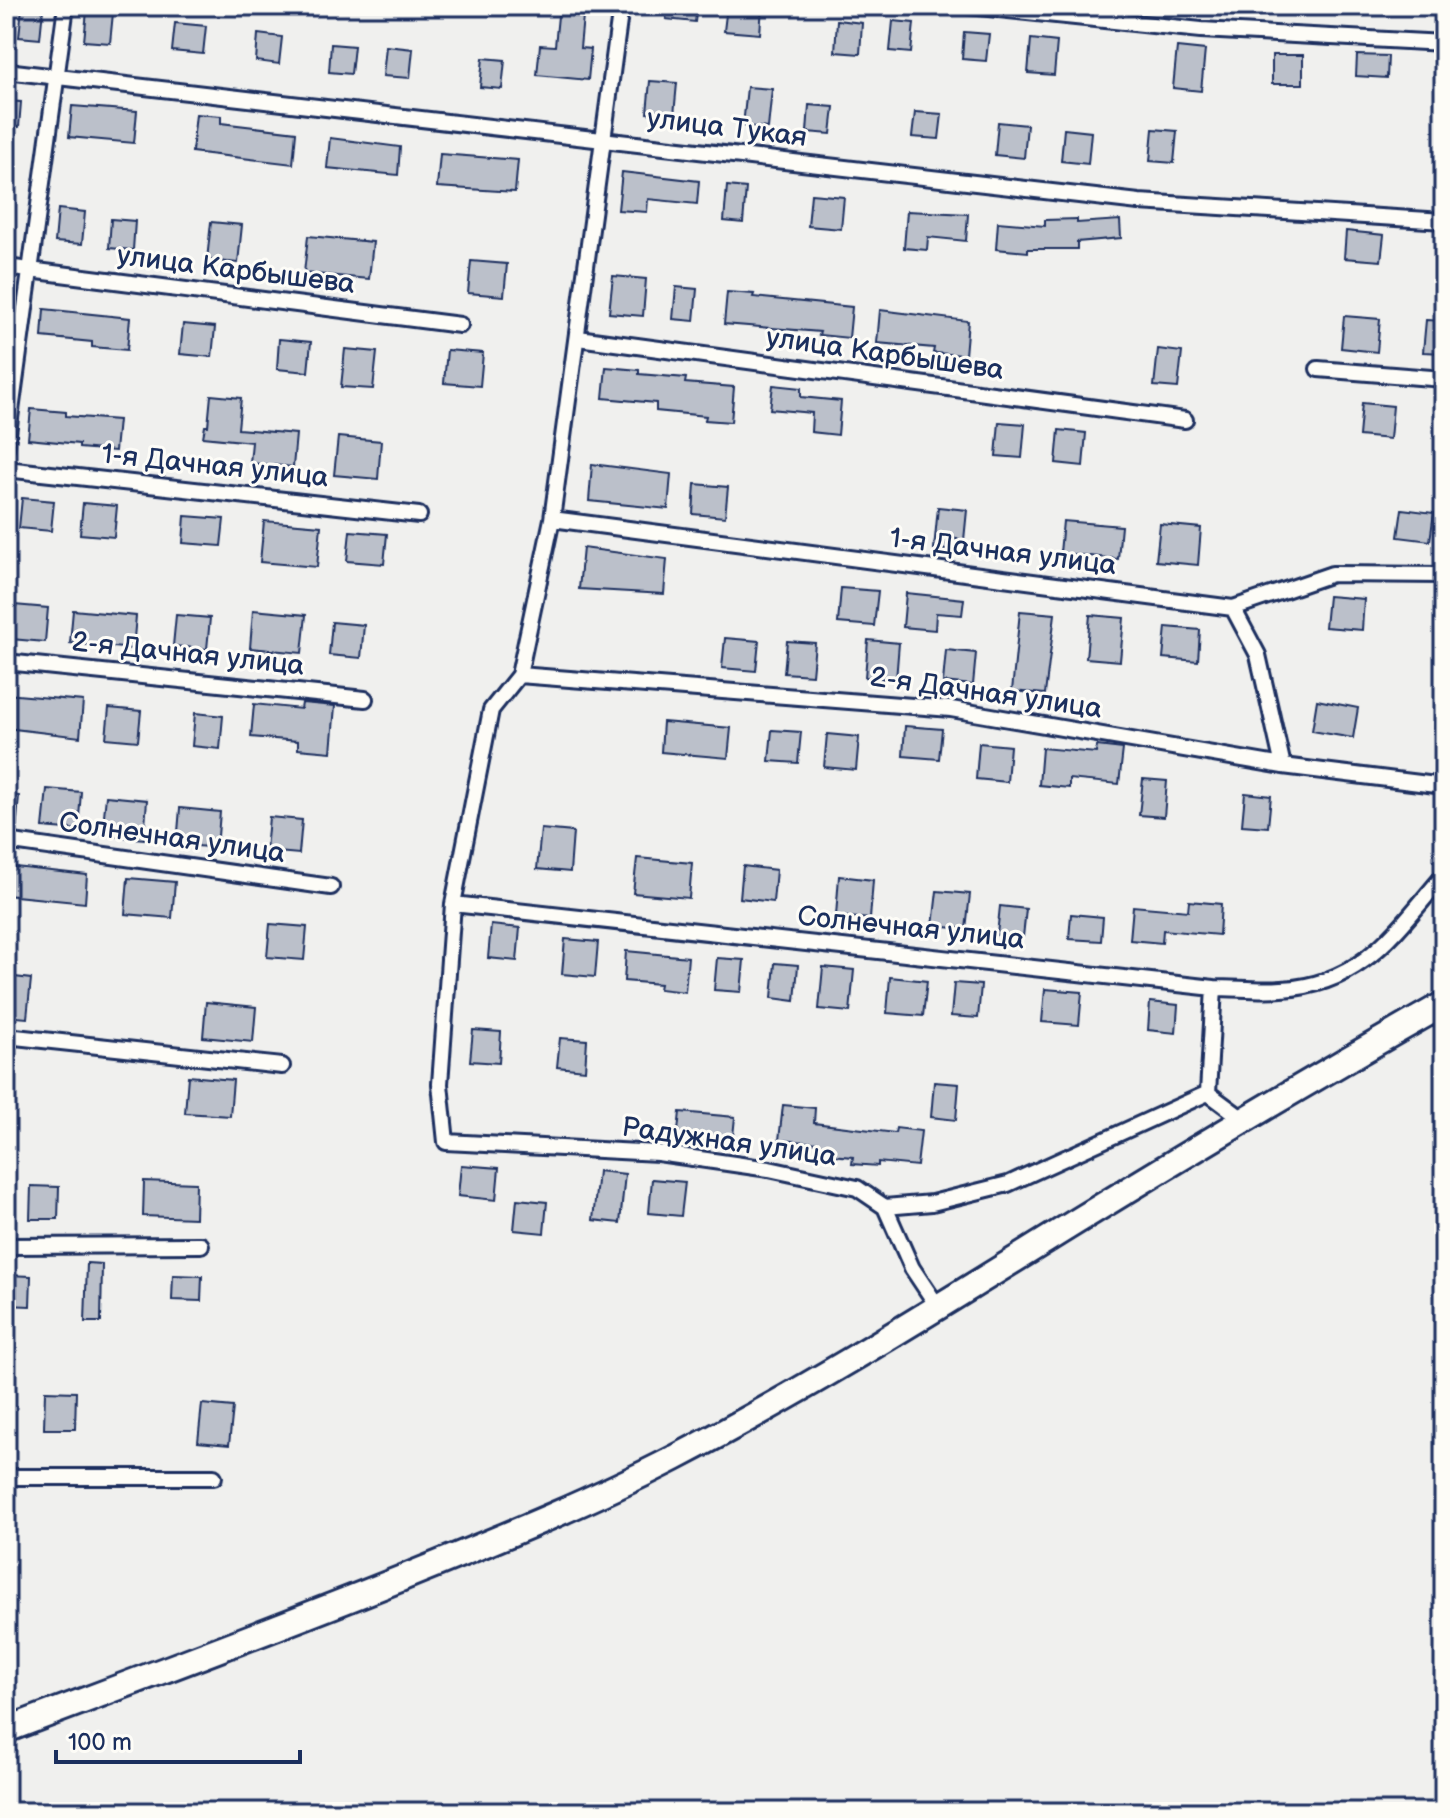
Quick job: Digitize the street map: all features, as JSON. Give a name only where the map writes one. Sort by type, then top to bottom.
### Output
[{"type":"main road","points":[[6,1730],[322,1610],[581,1504],[759,1413],[1243,1119],[1444,1004]]},
{"type":"street","points":[[6,448],[66,6]]},
{"type":"street","points":[[453,904],[491,710],[519,675],[552,519],[621,6]]},
{"type":"street","points":[[969,6],[1201,30],[1444,43]]},
{"type":"street","name":"улица Тукая","points":[[6,71],[1139,202],[1444,221]]},
{"type":"street","name":"улица Карбышева","points":[[6,267],[460,325]]},
{"type":"street","name":"улица Карбышева","points":[[578,338],[1185,420]]},
{"type":"street","points":[[1318,369],[1444,379]]},
{"type":"street","name":"1-я Дачная улица","points":[[6,469],[419,515]]},
{"type":"street","name":"1-я Дачная улица","points":[[552,519],[1233,608],[1332,574],[1444,575]]},
{"type":"street","points":[[1233,608],[1258,655],[1283,766]]},
{"type":"street","name":"2-я Дачная улица","points":[[6,662],[365,699]]},
{"type":"street","name":"2-я Дачная улица","points":[[519,675],[951,709],[1283,766],[1444,786]]},
{"type":"street","name":"Солнечная улица","points":[[6,841],[331,887]]},
{"type":"street","name":"Солнечная улица","points":[[453,904],[1214,988],[1284,989],[1319,983],[1342,974],[1378,952],[1444,875]]},
{"type":"street","name":"Радужная улица","points":[[453,904],[440,1084],[446,1142],[686,1157],[835,1182],[857,1188],[885,1207]]},
{"type":"street","points":[[1208,1093],[1214,988]]},
{"type":"street","points":[[6,1036],[282,1066]]},
{"type":"street","points":[[1208,1093],[1243,1119]]},
{"type":"street","points":[[938,1307],[912,1268],[885,1207],[932,1203],[1008,1184],[1208,1093]]},
{"type":"street","points":[[6,1246],[201,1245]]},
{"type":"street","points":[[6,1477],[214,1477]]},
{"type":"building","points":[[559,6],[584,6],[580,48],[591,49],[588,80],[537,75],[540,45],[555,46]]},
{"type":"building","points":[[668,6],[697,6],[695,22],[666,19]]},
{"type":"building","points":[[727,6],[762,6],[760,34],[724,31]]},
{"type":"building","points":[[22,7],[43,9],[40,39],[19,37]]},
{"type":"building","points":[[87,11],[113,13],[110,43],[84,41]]},
{"type":"building","points":[[837,20],[862,23],[860,54],[835,52]]},
{"type":"building","points":[[893,21],[914,23],[911,53],[890,51]]},
{"type":"building","points":[[175,23],[206,26],[203,54],[172,51]]},
{"type":"building","points":[[964,32],[989,34],[986,61],[962,59]]},
{"type":"building","points":[[258,34],[282,37],[279,64],[256,61]]},
{"type":"building","points":[[1031,39],[1057,42],[1054,75],[1028,73]]},
{"type":"building","points":[[331,44],[354,46],[351,74],[329,72]]},
{"type":"building","points":[[386,46],[413,49],[410,78],[383,76]]},
{"type":"building","points":[[1177,47],[1205,50],[1201,91],[1173,88]]},
{"type":"building","points":[[1272,55],[1303,55],[1303,84],[1272,84]]},
{"type":"building","points":[[1357,55],[1388,56],[1387,78],[1356,76]]},
{"type":"building","points":[[483,58],[505,60],[502,89],[480,87]]},
{"type":"building","points":[[650,81],[677,83],[674,115],[647,113]]},
{"type":"building","points":[[747,87],[772,89],[768,128],[743,126]]},
{"type":"building","points":[[6,101],[21,102],[19,127],[6,126]]},
{"type":"building","points":[[809,105],[834,107],[831,134],[807,132]]},
{"type":"building","points":[[72,106],[137,111],[134,143],[69,137]]},
{"type":"building","points":[[915,112],[942,114],[939,139],[912,137]]},
{"type":"building","points":[[196,114],[221,116],[221,123],[296,132],[293,164],[192,152]]},
{"type":"building","points":[[998,122],[1027,125],[1024,158],[995,155]]},
{"type":"building","points":[[1064,129],[1091,132],[1088,164],[1061,161]]},
{"type":"building","points":[[1153,129],[1177,131],[1174,163],[1150,161]]},
{"type":"building","points":[[330,138],[400,147],[398,175],[327,168]]},
{"type":"building","points":[[440,154],[518,160],[515,192],[437,187]]},
{"type":"building","points":[[622,172],[699,181],[697,204],[648,199],[647,212],[618,210]]},
{"type":"building","points":[[727,186],[746,188],[743,223],[724,221]]},
{"type":"building","points":[[811,194],[844,197],[841,229],[808,226]]},
{"type":"building","points":[[58,209],[85,212],[82,244],[55,242]]},
{"type":"building","points":[[907,211],[968,214],[966,241],[928,237],[927,250],[904,248]]},
{"type":"building","points":[[111,219],[135,221],[133,250],[109,248]]},
{"type":"building","points":[[1077,219],[1077,223],[1120,220],[1121,238],[1077,242],[1077,249],[1028,249],[1028,252],[996,249],[998,222],[1045,226],[1045,220]]},
{"type":"building","points":[[211,222],[242,225],[238,263],[207,260]]},
{"type":"building","points":[[1346,231],[1384,235],[1381,261],[1344,258]]},
{"type":"building","points":[[308,236],[373,242],[369,279],[304,273]]},
{"type":"building","points":[[471,261],[507,264],[504,296],[468,293]]},
{"type":"building","points":[[613,276],[646,279],[643,316],[609,313]]},
{"type":"building","points":[[676,287],[697,289],[694,321],[673,319]]},
{"type":"building","points":[[727,292],[852,307],[849,338],[819,335],[820,332],[724,324]]},
{"type":"building","points":[[44,309],[130,318],[127,350],[92,347],[92,342],[42,337]]},
{"type":"building","points":[[880,310],[968,321],[965,355],[933,353],[934,348],[877,343]]},
{"type":"building","points":[[1344,316],[1380,319],[1377,352],[1341,348]]},
{"type":"building","points":[[1426,320],[1444,321],[1444,353],[1423,352]]},
{"type":"building","points":[[183,324],[215,327],[212,357],[180,354]]},
{"type":"building","points":[[279,339],[311,342],[308,372],[277,369]]},
{"type":"building","points":[[345,349],[377,352],[373,389],[341,387]]},
{"type":"building","points":[[1158,349],[1182,352],[1178,388],[1154,386]]},
{"type":"building","points":[[447,350],[483,353],[480,386],[444,383]]},
{"type":"building","points":[[606,367],[639,370],[639,374],[686,378],[685,383],[734,387],[731,422],[656,411],[656,403],[603,398]]},
{"type":"building","points":[[773,385],[801,388],[801,397],[841,401],[838,435],[811,432],[812,413],[770,409]]},
{"type":"building","points":[[211,395],[241,398],[238,429],[296,434],[293,467],[250,463],[252,442],[203,437],[205,426],[208,426]]},
{"type":"building","points":[[1362,403],[1393,406],[1390,439],[1359,436]]},
{"type":"building","points":[[31,409],[66,412],[66,416],[118,420],[115,451],[28,439]]},
{"type":"building","points":[[999,422],[1025,424],[1022,458],[996,456]]},
{"type":"building","points":[[1059,430],[1086,433],[1083,466],[1056,463]]},
{"type":"building","points":[[338,437],[381,441],[378,479],[334,475]]},
{"type":"building","points":[[592,464],[671,474],[668,509],[589,501]]},
{"type":"building","points":[[695,484],[728,487],[725,517],[693,514]]},
{"type":"building","points":[[22,498],[54,501],[51,531],[19,528]]},
{"type":"building","points":[[83,503],[117,506],[114,537],[80,534]]},
{"type":"building","points":[[938,507],[967,510],[964,540],[949,538],[948,550],[934,549]]},
{"type":"building","points":[[1402,509],[1434,513],[1430,541],[1398,537]]},
{"type":"building","points":[[185,516],[224,519],[221,546],[183,543]]},
{"type":"building","points":[[264,521],[321,526],[317,567],[260,562]]},
{"type":"building","points":[[1063,521],[1121,526],[1118,559],[1060,553]]},
{"type":"building","points":[[1160,524],[1201,528],[1198,565],[1156,561]]},
{"type":"building","points":[[350,531],[387,534],[384,564],[347,561]]},
{"type":"building","points":[[583,548],[667,559],[664,594],[579,589]]},
{"type":"building","points":[[841,588],[878,591],[874,626],[838,623]]},
{"type":"building","points":[[906,593],[964,599],[962,615],[936,613],[935,630],[903,627]]},
{"type":"building","points":[[1328,596],[1364,599],[1362,630],[1325,627]]},
{"type":"building","points":[[14,605],[48,608],[45,642],[11,639]]},
{"type":"building","points":[[73,610],[136,616],[133,649],[70,643]]},
{"type":"building","points":[[253,610],[306,615],[302,653],[250,648]]},
{"type":"building","points":[[1020,611],[1055,614],[1045,694],[1012,691]]},
{"type":"building","points":[[176,615],[210,618],[207,649],[173,646]]},
{"type":"building","points":[[1090,615],[1124,618],[1120,661],[1086,658]]},
{"type":"building","points":[[332,622],[364,625],[361,658],[329,655]]},
{"type":"building","points":[[1166,627],[1200,630],[1198,661],[1163,658]]},
{"type":"building","points":[[725,638],[759,641],[756,671],[722,668]]},
{"type":"building","points":[[868,640],[899,643],[896,680],[865,677]]},
{"type":"building","points":[[787,641],[815,643],[812,675],[784,673]]},
{"type":"building","points":[[946,650],[976,653],[973,685],[943,682]]},
{"type":"building","points":[[6,694],[83,701],[80,737],[6,728]]},
{"type":"building","points":[[1317,700],[1358,708],[1353,738],[1312,731]]},
{"type":"building","points":[[302,703],[335,706],[331,752],[298,749],[298,741],[251,737],[254,704],[301,709]]},
{"type":"building","points":[[109,708],[141,711],[138,741],[106,738]]},
{"type":"building","points":[[195,713],[223,716],[220,749],[192,746]]},
{"type":"building","points":[[663,722],[731,728],[728,758],[661,752]]},
{"type":"building","points":[[905,726],[942,729],[939,759],[903,756]]},
{"type":"building","points":[[772,730],[801,732],[798,763],[769,761]]},
{"type":"building","points":[[827,734],[859,737],[856,770],[824,767]]},
{"type":"building","points":[[979,743],[1010,746],[1007,782],[976,779]]},
{"type":"building","points":[[1097,746],[1123,749],[1119,784],[1069,779],[1069,788],[1039,785],[1042,748],[1096,753]]},
{"type":"building","points":[[1143,779],[1167,781],[1164,817],[1139,815]]},
{"type":"building","points":[[47,789],[81,792],[78,830],[43,827]]},
{"type":"building","points":[[1245,793],[1271,796],[1268,827],[1242,825]]},
{"type":"building","points":[[6,794],[19,796],[16,832],[6,831]]},
{"type":"building","points":[[106,796],[147,800],[144,839],[102,835]]},
{"type":"building","points":[[180,808],[220,812],[217,848],[177,844]]},
{"type":"building","points":[[269,817],[302,820],[299,854],[266,851]]},
{"type":"building","points":[[541,829],[573,832],[570,872],[537,869]]},
{"type":"building","points":[[637,858],[692,863],[689,898],[633,893]]},
{"type":"building","points":[[6,866],[87,875],[85,903],[6,895]]},
{"type":"building","points":[[743,866],[776,870],[773,902],[740,898]]},
{"type":"building","points":[[839,876],[873,880],[870,919],[836,916]]},
{"type":"building","points":[[128,878],[175,882],[172,918],[125,914]]},
{"type":"building","points":[[937,891],[970,894],[966,929],[933,926]]},
{"type":"building","points":[[1189,901],[1221,904],[1219,935],[1163,930],[1162,943],[1130,940],[1133,906],[1188,911]]},
{"type":"building","points":[[1000,906],[1026,909],[1023,937],[997,935]]},
{"type":"building","points":[[1071,914],[1103,917],[1101,941],[1069,939]]},
{"type":"building","points":[[270,924],[307,927],[304,960],[267,957]]},
{"type":"building","points":[[491,925],[520,928],[517,961],[488,958]]},
{"type":"building","points":[[565,939],[598,942],[595,977],[562,974]]},
{"type":"building","points":[[626,951],[688,957],[685,992],[659,989],[660,984],[624,981]]},
{"type":"building","points":[[717,958],[744,960],[741,992],[714,990]]},
{"type":"building","points":[[775,963],[798,965],[795,1001],[772,998]]},
{"type":"building","points":[[823,967],[854,970],[850,1012],[819,1009]]},
{"type":"building","points":[[6,976],[31,979],[27,1018],[6,1016]]},
{"type":"building","points":[[890,977],[927,981],[923,1016],[887,1013]]},
{"type":"building","points":[[954,983],[981,985],[978,1018],[951,1016]]},
{"type":"building","points":[[1045,989],[1082,992],[1079,1025],[1042,1022]]},
{"type":"building","points":[[206,1002],[256,1007],[253,1042],[203,1037]]},
{"type":"building","points":[[1150,1002],[1178,1005],[1176,1033],[1148,1030]]},
{"type":"building","points":[[473,1030],[501,1032],[499,1063],[470,1061]]},
{"type":"building","points":[[560,1038],[587,1040],[585,1070],[557,1067]]},
{"type":"building","points":[[188,1076],[233,1080],[230,1116],[185,1113]]},
{"type":"building","points":[[934,1082],[959,1084],[956,1120],[931,1117]]},
{"type":"building","points":[[783,1105],[815,1108],[814,1123],[895,1133],[896,1128],[921,1131],[917,1166],[878,1162],[878,1166],[852,1164],[853,1157],[818,1154],[819,1143],[779,1140]]},
{"type":"building","points":[[680,1112],[735,1117],[732,1146],[677,1141]]},
{"type":"building","points":[[461,1165],[499,1168],[496,1200],[458,1196]]},
{"type":"building","points":[[598,1171],[625,1174],[620,1223],[593,1220]]},
{"type":"building","points":[[652,1179],[685,1182],[681,1216],[649,1213]]},
{"type":"building","points":[[144,1181],[196,1183],[195,1218],[143,1216]]},
{"type":"building","points":[[31,1186],[59,1187],[58,1219],[30,1219]]},
{"type":"building","points":[[517,1199],[547,1202],[544,1233],[514,1230]]},
{"type":"building","points":[[87,1263],[102,1264],[101,1322],[85,1322]]},
{"type":"building","points":[[6,1275],[31,1276],[30,1306],[6,1305]]},
{"type":"building","points":[[173,1275],[202,1276],[201,1301],[172,1300]]},
{"type":"building","points":[[45,1391],[76,1392],[75,1429],[44,1429]]},
{"type":"building","points":[[202,1404],[233,1407],[229,1445],[198,1442]]}]
